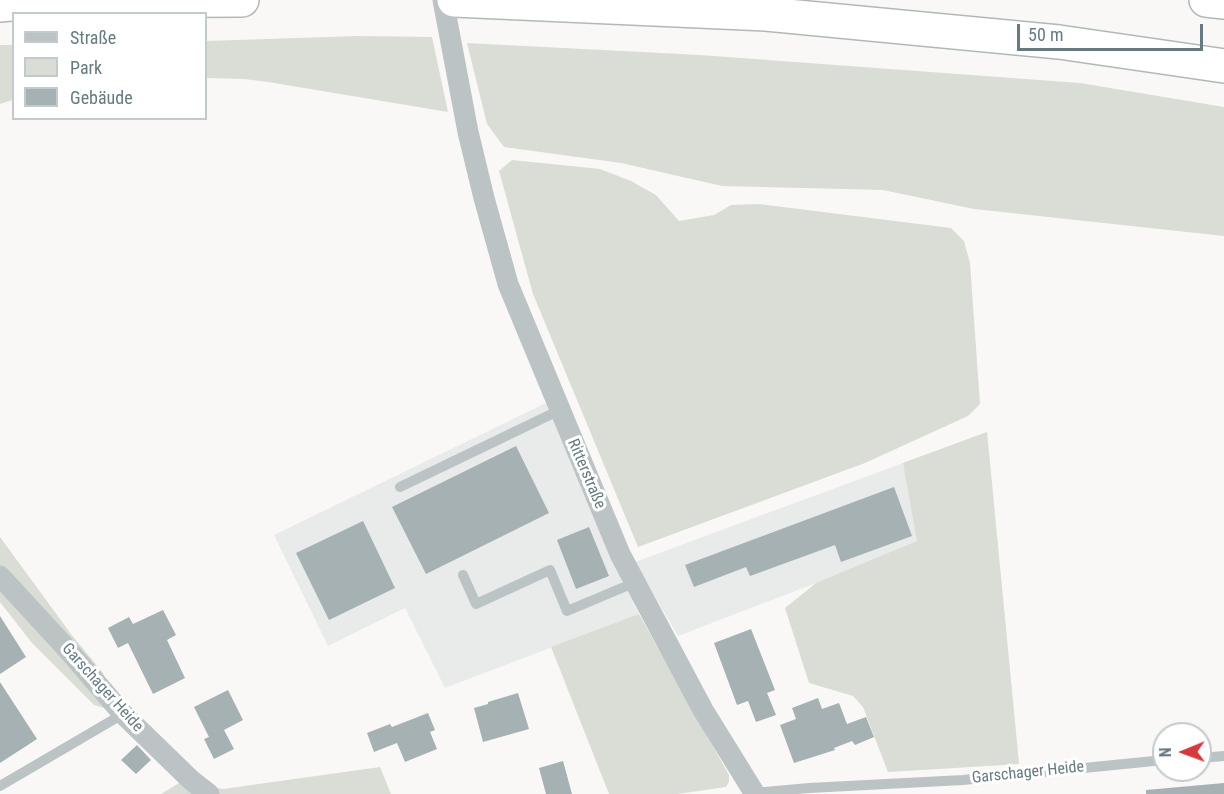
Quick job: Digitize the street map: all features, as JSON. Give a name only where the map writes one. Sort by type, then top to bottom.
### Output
[{"type":"highway","points":[[0,5],[43,1],[242,0]]},
{"type":"highway","points":[[454,0],[766,14],[1059,42],[1224,66]]},
{"type":"highway","points":[[1206,0],[1224,2]]},
{"type":"street","name":"Ritterstraße","points":[[443,0],[468,132],[508,284],[620,554],[703,710],[752,794]]},
{"type":"street","name":"Garschager Heide","points":[[0,576],[123,714],[191,780],[209,794]]},
{"type":"lane","points":[[400,487],[560,410]]},
{"type":"lane","points":[[463,575],[476,604],[550,570],[567,611],[636,582]]},
{"type":"lane","points":[[0,786],[123,714]]},
{"type":"lane","name":"Garschager Heide","points":[[752,794],[809,788],[963,780],[1152,761]]},
{"type":"shaded area","points":[[546,403],[639,614],[445,688],[405,608],[328,646],[274,535]]},
{"type":"shaded area","points":[[987,432],[1019,764],[888,772],[816,583],[678,636],[635,562]]},
{"type":"green space","points":[[358,36],[432,37],[448,112],[268,82],[207,78],[207,41]]},
{"type":"green space","points":[[467,43],[700,55],[1080,83],[1224,107],[1224,236],[974,209],[883,190],[722,186],[621,163],[504,147],[487,124]]},
{"type":"green space","points":[[0,45],[12,45],[12,100],[0,104]]},
{"type":"green space","points":[[512,160],[600,169],[631,181],[656,195],[679,221],[714,215],[731,205],[759,204],[951,228],[964,241],[970,263],[980,404],[968,416],[865,463],[638,547],[533,294],[499,171]]},
{"type":"green space","points":[[987,432],[1019,764],[888,772],[863,707],[853,696],[809,683],[785,608],[816,583],[917,541],[903,463]]},
{"type":"green space","points":[[0,537],[71,634],[103,673],[114,711],[94,705],[32,643],[0,602]]},
{"type":"green space","points":[[639,614],[729,775],[726,787],[678,794],[609,794],[551,647]]},
{"type":"green space","points":[[380,767],[391,794],[161,794],[179,783],[223,789]]},
{"type":"building","points":[[516,446],[549,513],[426,574],[392,507]]},
{"type":"building","points":[[894,487],[912,536],[841,562],[835,545],[750,576],[746,567],[694,587],[685,565]]},
{"type":"building","points":[[363,521],[395,588],[329,620],[296,553]]},
{"type":"building","points":[[589,527],[609,576],[576,589],[557,540]]},
{"type":"building","points":[[163,610],[176,635],[167,640],[185,678],[153,694],[128,643],[118,648],[108,628],[129,617],[133,624]]},
{"type":"building","points":[[0,616],[26,657],[0,674]]},
{"type":"building","points":[[751,629],[775,690],[767,693],[776,715],[756,722],[748,701],[737,705],[714,643]]},
{"type":"building","points":[[0,682],[37,739],[0,763]]},
{"type":"building","points":[[228,690],[243,720],[224,730],[234,749],[214,759],[204,739],[209,737],[194,707]]},
{"type":"building","points":[[518,693],[529,729],[483,742],[474,708]]},
{"type":"building","points":[[818,698],[822,709],[839,703],[847,724],[866,717],[874,737],[855,745],[852,741],[834,748],[835,750],[794,763],[780,725],[796,719],[792,708]]},
{"type":"building","points":[[428,713],[435,730],[430,732],[437,749],[405,762],[397,743],[374,752],[367,733],[390,724],[392,727]]},
{"type":"building","points":[[137,745],[151,760],[136,774],[121,760]]},
{"type":"building","points":[[563,761],[572,794],[546,794],[539,768]]},
{"type":"building","points":[[1224,783],[1224,794],[1146,794],[1146,790]]}]
